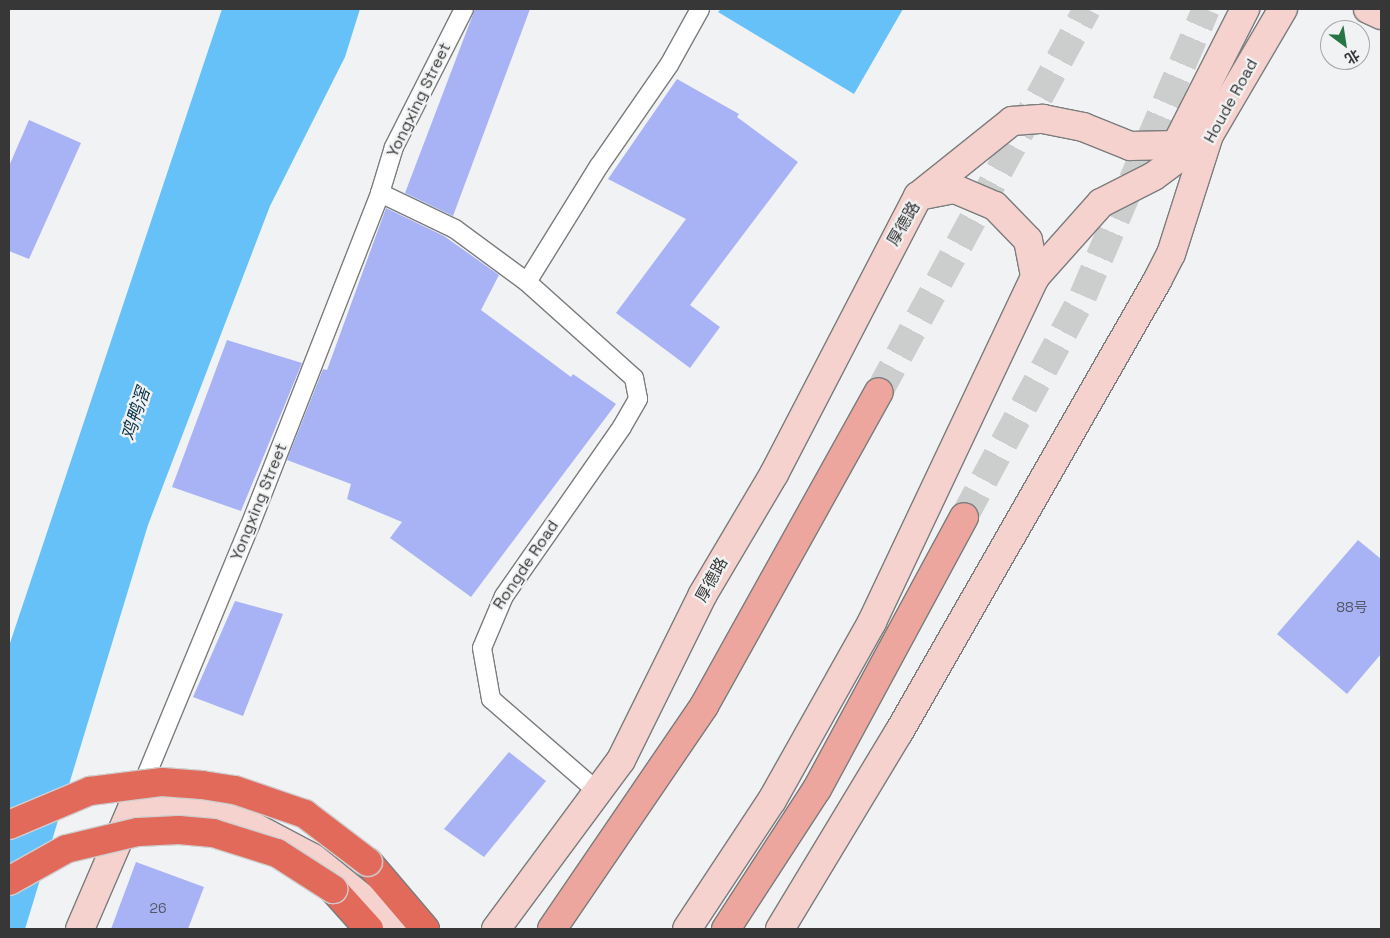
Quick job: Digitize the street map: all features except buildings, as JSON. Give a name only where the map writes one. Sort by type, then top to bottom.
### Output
[{"type":"highway","points":[[9,825],[54,803],[124,785],[162,782],[234,790],[305,814],[337,834],[368,862],[425,929]]},
{"type":"highway","points":[[9,881],[66,849],[103,839],[138,832],[213,833],[277,852],[307,870],[333,889],[369,929]]},
{"type":"main road","points":[[552,929],[704,706],[879,392]]},
{"type":"main road","points":[[726,929],[817,789],[964,517]]},
{"type":"street","points":[[918,196],[1012,121],[1043,119],[1083,127],[1130,146],[1176,145],[1245,9]]},
{"type":"street","name":"Houde Road","points":[[1209,135],[1283,9]]},
{"type":"street","points":[[1368,9],[1381,15]]},
{"type":"street","points":[[687,929],[772,800],[872,622],[1035,278],[1101,203],[1154,176],[1209,135]]},
{"type":"street","points":[[780,929],[899,732],[1157,281],[1171,254],[1209,135]]},
{"type":"street","name":"厚德路","points":[[496,929],[621,760],[704,594],[774,474],[918,196],[955,190],[995,206],[1028,240],[1035,278]]},
{"type":"street","points":[[80,929],[132,808],[205,811],[252,826],[313,858],[401,929]]},
{"type":"lane","name":"Yongxing Street","points":[[132,808],[380,193],[394,147],[464,9]]},
{"type":"lane","points":[[380,193],[455,229],[527,282],[599,166],[669,65],[700,9]]},
{"type":"lane","name":"Rongde Road","points":[[527,282],[634,378],[638,399],[622,427],[504,596],[482,648],[491,698],[598,792]]},
{"type":"water","name":"鸡鸭滘","points":[[222,9],[360,9],[345,57],[270,206],[148,525],[25,929],[9,929],[9,646]]},
{"type":"water","points":[[721,9],[903,9],[854,94],[718,12]]},
{"type":"tunnel","points":[[879,392],[1087,9]]},
{"type":"tunnel","points":[[964,517],[1083,296],[1206,9]]}]
